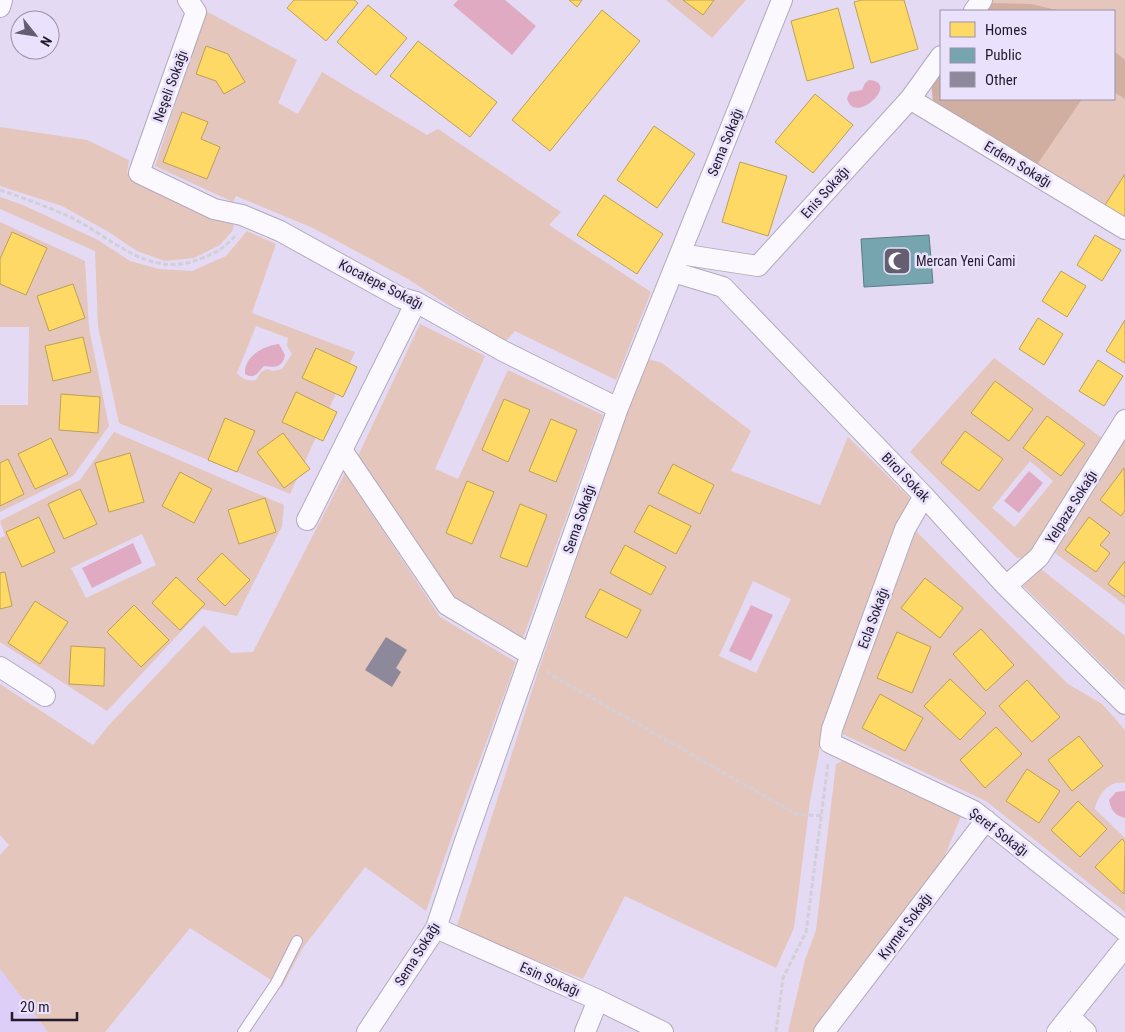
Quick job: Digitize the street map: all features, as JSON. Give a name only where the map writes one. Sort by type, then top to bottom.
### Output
[{"type":"street","points":[[0,7],[2,0]]},
{"type":"street","name":"Neşeli Sokağı","points":[[139,173],[196,12],[185,0]]},
{"type":"street","name":"Sema Sokağı","points":[[367,1032],[436,928],[618,408],[782,0]]},
{"type":"street","name":"Enis Sokağı","points":[[676,263],[758,266],[910,99],[940,57]]},
{"type":"street","name":"Erdem Sokağı","points":[[910,99],[1125,229]]},
{"type":"street","name":"Kocatepe Sokağı","points":[[139,173],[214,209],[242,215],[280,231],[401,298],[416,302],[503,351],[618,408]]},
{"type":"street","name":"Birol Sokak","points":[[676,263],[723,287],[924,496],[1006,586],[1125,704]]},
{"type":"street","points":[[307,520],[416,302]]},
{"type":"street","name":"Yelpaze Sokağı","points":[[1006,586],[1040,557],[1125,420]]},
{"type":"street","points":[[342,450],[447,605],[532,655]]},
{"type":"street","name":"Ecla Sokağı","points":[[830,743],[832,729],[906,529],[924,496]]},
{"type":"street","points":[[0,667],[45,696]]},
{"type":"street","name":"Şeref Sokağı","points":[[830,743],[974,811],[1125,931]]},
{"type":"street","name":"Kıymet Sokağı","points":[[824,1032],[986,820]]},
{"type":"street","name":"Esin Sokağı","points":[[436,928],[598,1000],[663,1032]]},
{"type":"street","points":[[1086,1032],[1064,1025],[1125,947]]},
{"type":"street","points":[[585,1032],[598,1000]]},
{"type":"lane","points":[[243,1032],[276,983],[297,941]]},
{"type":"path","points":[[0,190],[69,216],[134,255],[165,265],[188,264],[222,250],[241,230],[242,215]]},
{"type":"path","points":[[532,655],[550,674],[796,814],[823,816]]},
{"type":"path","points":[[776,1032],[783,978],[806,932],[823,816],[830,743]]},
{"type":"shaded area","points":[[458,0],[505,0],[536,26],[512,55],[453,5]]},
{"type":"shaded area","points":[[666,0],[746,0],[712,38]]},
{"type":"shaded area","points":[[991,0],[1125,0],[1125,222],[933,102],[940,99],[1115,100],[1115,10],[984,10]]},
{"type":"shaded area","points":[[989,3],[1031,4],[1057,10],[984,10]]},
{"type":"shaded area","points":[[206,11],[297,60],[278,103],[298,114],[322,72],[427,135],[438,129],[561,212],[549,225],[651,292],[616,380],[515,331],[505,342],[408,279],[313,228],[236,196],[233,202],[155,166]]},
{"type":"shaded area","points":[[1115,52],[1125,60],[1125,99],[1115,93]]},
{"type":"shaded area","points":[[940,69],[940,100],[1081,100],[1036,166],[933,102],[931,82]]},
{"type":"shaded area","points":[[869,80],[878,83],[880,88],[878,94],[873,101],[865,106],[858,108],[851,106],[847,98],[850,92],[862,90],[865,83]]},
{"type":"shaded area","points":[[0,127],[87,140],[129,160],[127,173],[137,180],[234,221],[233,230],[220,245],[194,258],[165,261],[137,251],[107,231],[62,206],[0,186]]},
{"type":"shaded area","points":[[0,197],[23,205],[98,240],[130,261],[159,269],[192,271],[226,256],[247,231],[276,244],[252,313],[355,352],[290,494],[119,423],[98,327],[95,251],[0,209]],"holes":[[[256,326],[288,338],[287,346],[292,354],[282,369],[273,371],[267,369],[261,372],[256,380],[244,379],[237,373]]]},
{"type":"shaded area","points":[[0,222],[85,261],[89,328],[109,426],[73,476],[0,512],[0,405],[28,405],[29,327],[0,327]]},
{"type":"shaded area","points":[[420,324],[485,356],[435,469],[458,479],[508,370],[603,415],[523,638],[457,601],[357,458]]},
{"type":"shaded area","points":[[279,344],[285,355],[278,366],[264,366],[254,376],[245,374],[251,357],[267,347]]},
{"type":"shaded area","points":[[994,358],[1103,439],[1027,557],[1017,558],[910,452]],"holes":[[[1030,461],[1053,481],[1015,527],[992,508]]]},
{"type":"shaded area","points":[[648,359],[662,363],[751,431],[731,471],[820,505],[848,437],[910,498],[824,725],[810,801],[794,928],[776,968],[625,896],[583,979],[456,929],[537,675],[622,424]],"holes":[[[753,581],[791,599],[756,673],[719,656]]]},
{"type":"shaded area","points":[[114,432],[284,505],[282,526],[237,616],[202,609],[107,711],[0,642],[0,538],[5,536],[0,521],[80,480]],"holes":[[[142,534],[156,565],[86,598],[71,568]]]},
{"type":"shaded area","points":[[1125,432],[1125,605],[1051,550]]},
{"type":"shaded area","points":[[1029,471],[1043,483],[1019,513],[1004,501]]},
{"type":"shaded area","points":[[345,473],[440,617],[516,662],[426,911],[365,867],[302,949],[282,987],[190,928],[105,1032],[48,1032],[0,969],[0,855],[9,845],[0,835],[0,684],[93,745],[109,725],[204,625],[231,653],[253,652]]},
{"type":"shaded area","points":[[916,531],[1068,684],[1102,704],[1125,730],[1125,783],[1109,786],[1102,794],[1095,809],[1125,838],[1125,912],[986,801],[840,733]]},
{"type":"shaded area","points":[[133,543],[142,563],[92,588],[82,568]]},
{"type":"shaded area","points":[[1041,569],[1125,636],[1125,687],[1023,586]]},
{"type":"shaded area","points":[[751,605],[773,615],[751,661],[729,651]]},
{"type":"shaded area","points":[[845,760],[961,816],[942,863],[817,1028],[813,1032],[788,1032],[805,960],[816,930],[836,764]]},
{"type":"shaded area","points":[[1125,791],[1125,818],[1114,812],[1109,800],[1116,792]]},
{"type":"shaded area","points":[[0,969],[48,1032],[0,1032]]},
{"type":"building: Homes","points":[[294,0],[354,0],[358,3],[326,41],[287,8]]},
{"type":"building: Homes","points":[[569,0],[582,0],[577,7]]},
{"type":"building: Homes","points":[[683,0],[714,0],[703,15]]},
{"type":"building: Homes","points":[[862,0],[904,0],[918,49],[871,63],[854,2]]},
{"type":"building: Homes","points":[[368,5],[407,38],[376,75],[337,42]]},
{"type":"building: Homes","points":[[838,8],[854,68],[807,81],[791,21]]},
{"type":"building: Homes","points":[[602,10],[640,41],[550,151],[512,120]]},
{"type":"building: Homes","points":[[418,41],[497,102],[470,137],[390,76]]},
{"type":"building: Homes","points":[[206,46],[228,54],[245,82],[224,94],[216,81],[196,74]]},
{"type":"building: Homes","points":[[815,94],[853,125],[813,173],[775,142]]},
{"type":"building: Homes","points":[[182,112],[208,122],[201,139],[220,147],[207,179],[163,162]]},
{"type":"building: Homes","points":[[654,126],[695,154],[657,208],[617,180]]},
{"type":"building: Homes","points":[[740,162],[787,176],[768,236],[722,222]]},
{"type":"building: Homes","points":[[1125,174],[1125,217],[1105,205]]},
{"type":"building: Homes","points":[[604,195],[663,234],[637,274],[577,235]]},
{"type":"building: Homes","points":[[12,232],[47,248],[26,295],[0,284],[0,259]]},
{"type":"building: Homes","points":[[1095,235],[1121,250],[1102,281],[1077,265]]},
{"type":"building: Homes","points":[[1061,271],[1086,286],[1067,317],[1042,301]]},
{"type":"building: Homes","points":[[73,284],[85,318],[49,331],[37,296]]},
{"type":"building: Homes","points":[[1038,318],[1063,334],[1044,365],[1019,349]]},
{"type":"building: Homes","points":[[1125,320],[1125,363],[1106,351]]},
{"type":"building: Homes","points":[[83,337],[91,372],[53,381],[45,346]]},
{"type":"building: Homes","points":[[316,348],[357,367],[343,397],[302,378]]},
{"type":"building: Homes","points":[[1098,360],[1123,376],[1104,406],[1079,391]]},
{"type":"building: Homes","points":[[995,381],[1033,409],[1009,441],[971,413]]},
{"type":"building: Homes","points":[[296,392],[337,412],[323,441],[282,422]]},
{"type":"building: Homes","points":[[61,394],[100,397],[98,433],[59,430]]},
{"type":"building: Homes","points":[[504,399],[530,410],[508,462],[482,450]]},
{"type":"building: Homes","points":[[1047,416],[1085,444],[1061,476],[1023,448]]},
{"type":"building: Homes","points":[[225,418],[255,431],[237,472],[208,460]]},
{"type":"building: Homes","points":[[551,419],[577,430],[556,482],[529,471]]},
{"type":"building: Homes","points":[[965,431],[1003,459],[979,491],[941,463]]},
{"type":"building: Homes","points":[[283,433],[310,469],[284,488],[257,452]]},
{"type":"building: Homes","points":[[51,438],[68,474],[35,489],[18,454]]},
{"type":"building: Homes","points":[[130,453],[144,502],[109,512],[95,463]]},
{"type":"building: Homes","points":[[8,459],[24,494],[0,506],[0,463]]},
{"type":"building: Homes","points":[[673,464],[714,485],[700,514],[658,493]]},
{"type":"building: Homes","points":[[1124,468],[1125,510],[1121,516],[1100,500]]},
{"type":"building: Homes","points":[[180,472],[212,489],[194,523],[162,506]]},
{"type":"building: Homes","points":[[467,481],[494,492],[472,544],[446,533]]},
{"type":"building: Homes","points":[[80,489],[97,524],[64,539],[48,504]]},
{"type":"building: Homes","points":[[265,498],[276,532],[239,544],[228,510]]},
{"type":"building: Homes","points":[[520,504],[547,515],[527,567],[500,557]]},
{"type":"building: Homes","points":[[649,505],[691,526],[676,554],[634,532]]},
{"type":"building: Homes","points":[[39,517],[55,552],[22,567],[6,532]]},
{"type":"building: Homes","points":[[1089,517],[1110,533],[1100,545],[1110,553],[1096,572],[1065,550]]},
{"type":"building: Homes","points":[[625,545],[666,567],[651,595],[610,573]]},
{"type":"building: Homes","points":[[222,553],[250,580],[225,606],[197,579]]},
{"type":"building: Homes","points":[[1125,561],[1125,597],[1108,584]]},
{"type":"building: Homes","points":[[5,572],[12,606],[0,609],[0,573]]},
{"type":"building: Homes","points":[[176,577],[205,604],[180,630],[152,603]]},
{"type":"building: Homes","points":[[925,578],[963,608],[940,638],[901,608]]},
{"type":"building: Homes","points":[[600,589],[641,610],[627,638],[585,617]]},
{"type":"building: Homes","points":[[35,601],[68,622],[40,664],[8,643]]},
{"type":"building: Homes","points":[[134,605],[169,640],[141,667],[107,632]]},
{"type":"building: Homes","points":[[981,629],[1014,665],[986,691],[953,654]]},
{"type":"building: Homes","points":[[897,632],[931,647],[912,693],[877,678]]},
{"type":"building: Homes","points":[[71,646],[105,648],[104,686],[69,684]]},
{"type":"building: Homes","points":[[950,679],[986,713],[960,740],[924,706]]},
{"type":"building: Homes","points":[[1027,680],[1060,717],[1032,742],[999,706]]},
{"type":"building: Homes","points":[[880,694],[923,718],[905,751],[862,728]]},
{"type":"building: Homes","points":[[996,727],[1022,754],[985,788],[960,760]]},
{"type":"building: Homes","points":[[1079,736],[1103,766],[1072,791],[1048,760]]},
{"type":"building: Homes","points":[[1027,769],[1060,791],[1039,823],[1006,801]]},
{"type":"building: Homes","points":[[1078,801],[1107,829],[1080,857],[1051,830]]},
{"type":"building: Homes","points":[[1122,839],[1125,842],[1124,894],[1095,867]]},
{"type":"building: Public","name":"Mercan Yeni Cami","points":[[929,235],[933,283],[864,287],[861,239]]},
{"type":"building: Other","points":[[386,637],[407,650],[396,668],[401,672],[392,687],[365,670]]},
{"type":"place","name":"Mercan Yeni Cami","points":[[897,261]]}]
